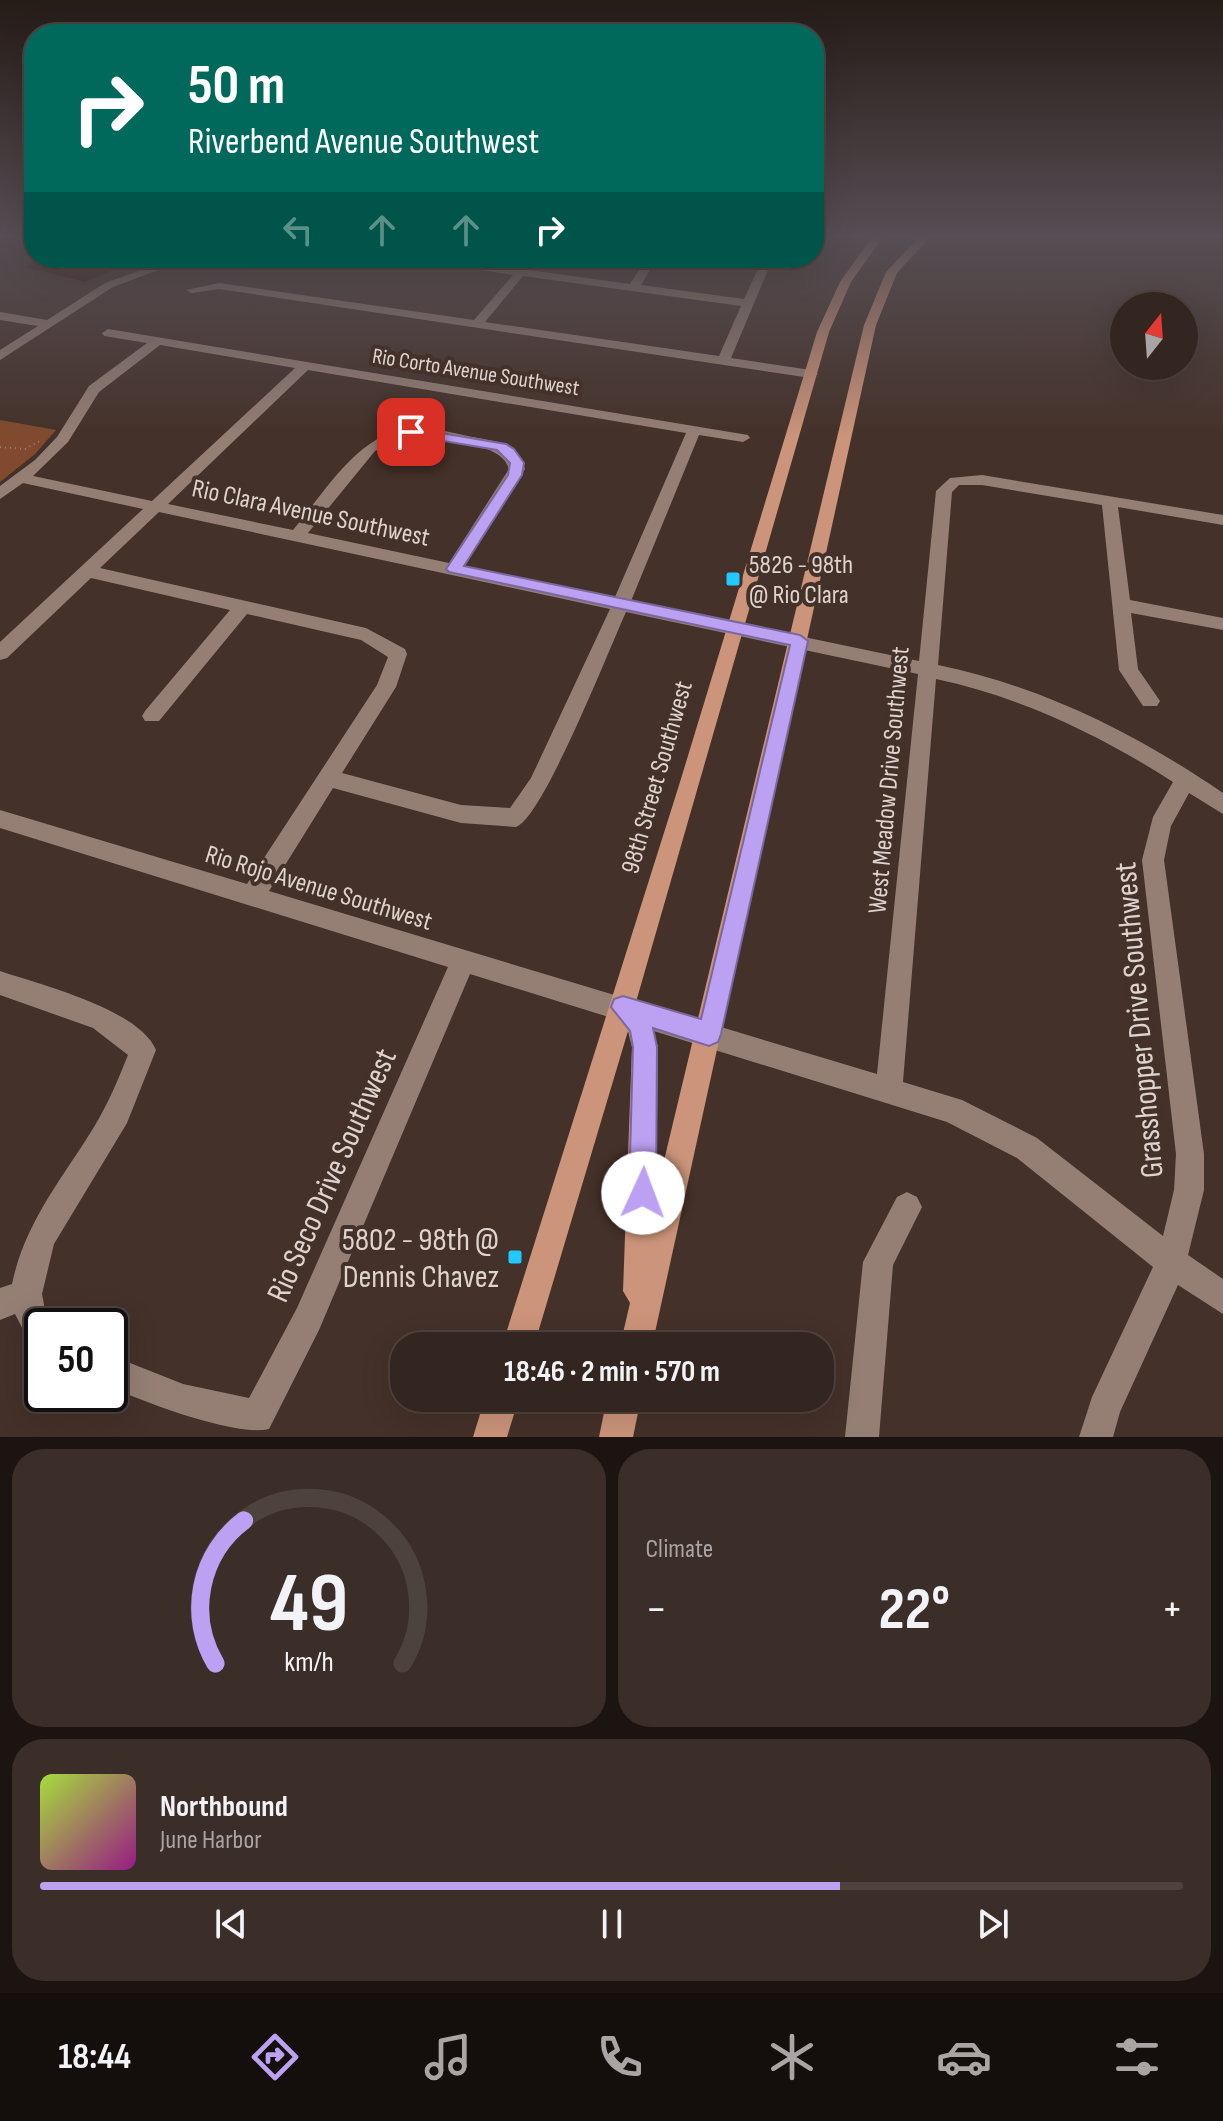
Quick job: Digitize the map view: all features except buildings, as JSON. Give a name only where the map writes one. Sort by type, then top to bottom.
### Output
[{"type":"main road","name":"98th Street Southwest","points":[[522,1332],[834,304]]},
{"type":"main road","points":[[640,1332],[870,325],[879,304]]},
{"type":"main road","points":[[623,1007],[640,1025],[647,1077],[637,1332]]},
{"type":"main road","points":[[490,1437],[498,1412]]},
{"type":"main road","points":[[616,1437],[621,1412]]},
{"type":"street","points":[[0,356],[79,304]]},
{"type":"street","points":[[342,304],[811,374]]},
{"type":"street","points":[[477,324],[494,304]]},
{"type":"street","points":[[723,361],[748,304]]},
{"type":"street","points":[[0,316],[48,324]]},
{"type":"street","name":"Rio Corto Avenue Southwest","points":[[108,333],[743,438]]},
{"type":"street","points":[[0,494],[63,439],[94,389],[158,341]]},
{"type":"street","points":[[0,653],[306,365]]},
{"type":"street","points":[[328,778],[461,814],[516,818],[539,783],[621,603],[694,430]]},
{"type":"street","points":[[297,536],[377,443],[411,432],[501,447],[514,457],[517,469],[454,569]]},
{"type":"street","name":"Rio Clara Avenue Southwest","points":[[20,478],[977,680],[1081,719],[1187,779],[1223,805]]},
{"type":"street","name":"West Meadow Drive Southwest","points":[[889,1090],[944,491],[955,481],[982,480],[1109,501]]},
{"type":"street","points":[[1150,701],[1129,670],[1109,501],[1223,520]]},
{"type":"street","points":[[87,571],[366,635],[398,654],[386,687],[253,896]]},
{"type":"street","points":[[1121,605],[1223,624]]},
{"type":"street","points":[[152,716],[243,606]]},
{"type":"street","name":"Grasshopper Drive Southwest","points":[[1096,1437],[1104,1409],[1161,1290],[1181,1229],[1189,1190],[1190,1154],[1153,860],[1157,833],[1166,807],[1187,779]]},
{"type":"street","name":"Rio Rojo Avenue Southwest","points":[[0,819],[952,1110],[1027,1148],[1169,1260],[1223,1298]]},
{"type":"street","name":"Rio Seco Drive Southwest","points":[[128,1378],[183,1401],[257,1417],[308,1319],[464,959]]},
{"type":"street","points":[[0,983],[101,1018],[143,1050],[117,1114],[43,1231],[13,1299]]},
{"type":"street","points":[[862,1437],[878,1262],[907,1207]]},
{"type":"path","points":[[0,447],[25,449],[45,438]]},
{"type":"shaded area","points":[[0,420],[56,430],[35,454],[0,482]]},
{"type":"place","name":"5826 - 98th @ Rio Clara","points":[[733,579]]},
{"type":"place","name":"5802 - 98th @ Dennis Chavez","points":[[515,1257]]},
{"type":"route","points":[[411,432],[501,447],[517,463],[515,475],[454,569],[800,641],[709,1034],[623,1007],[640,1025],[645,1047],[647,1077],[643,1193]]}]
